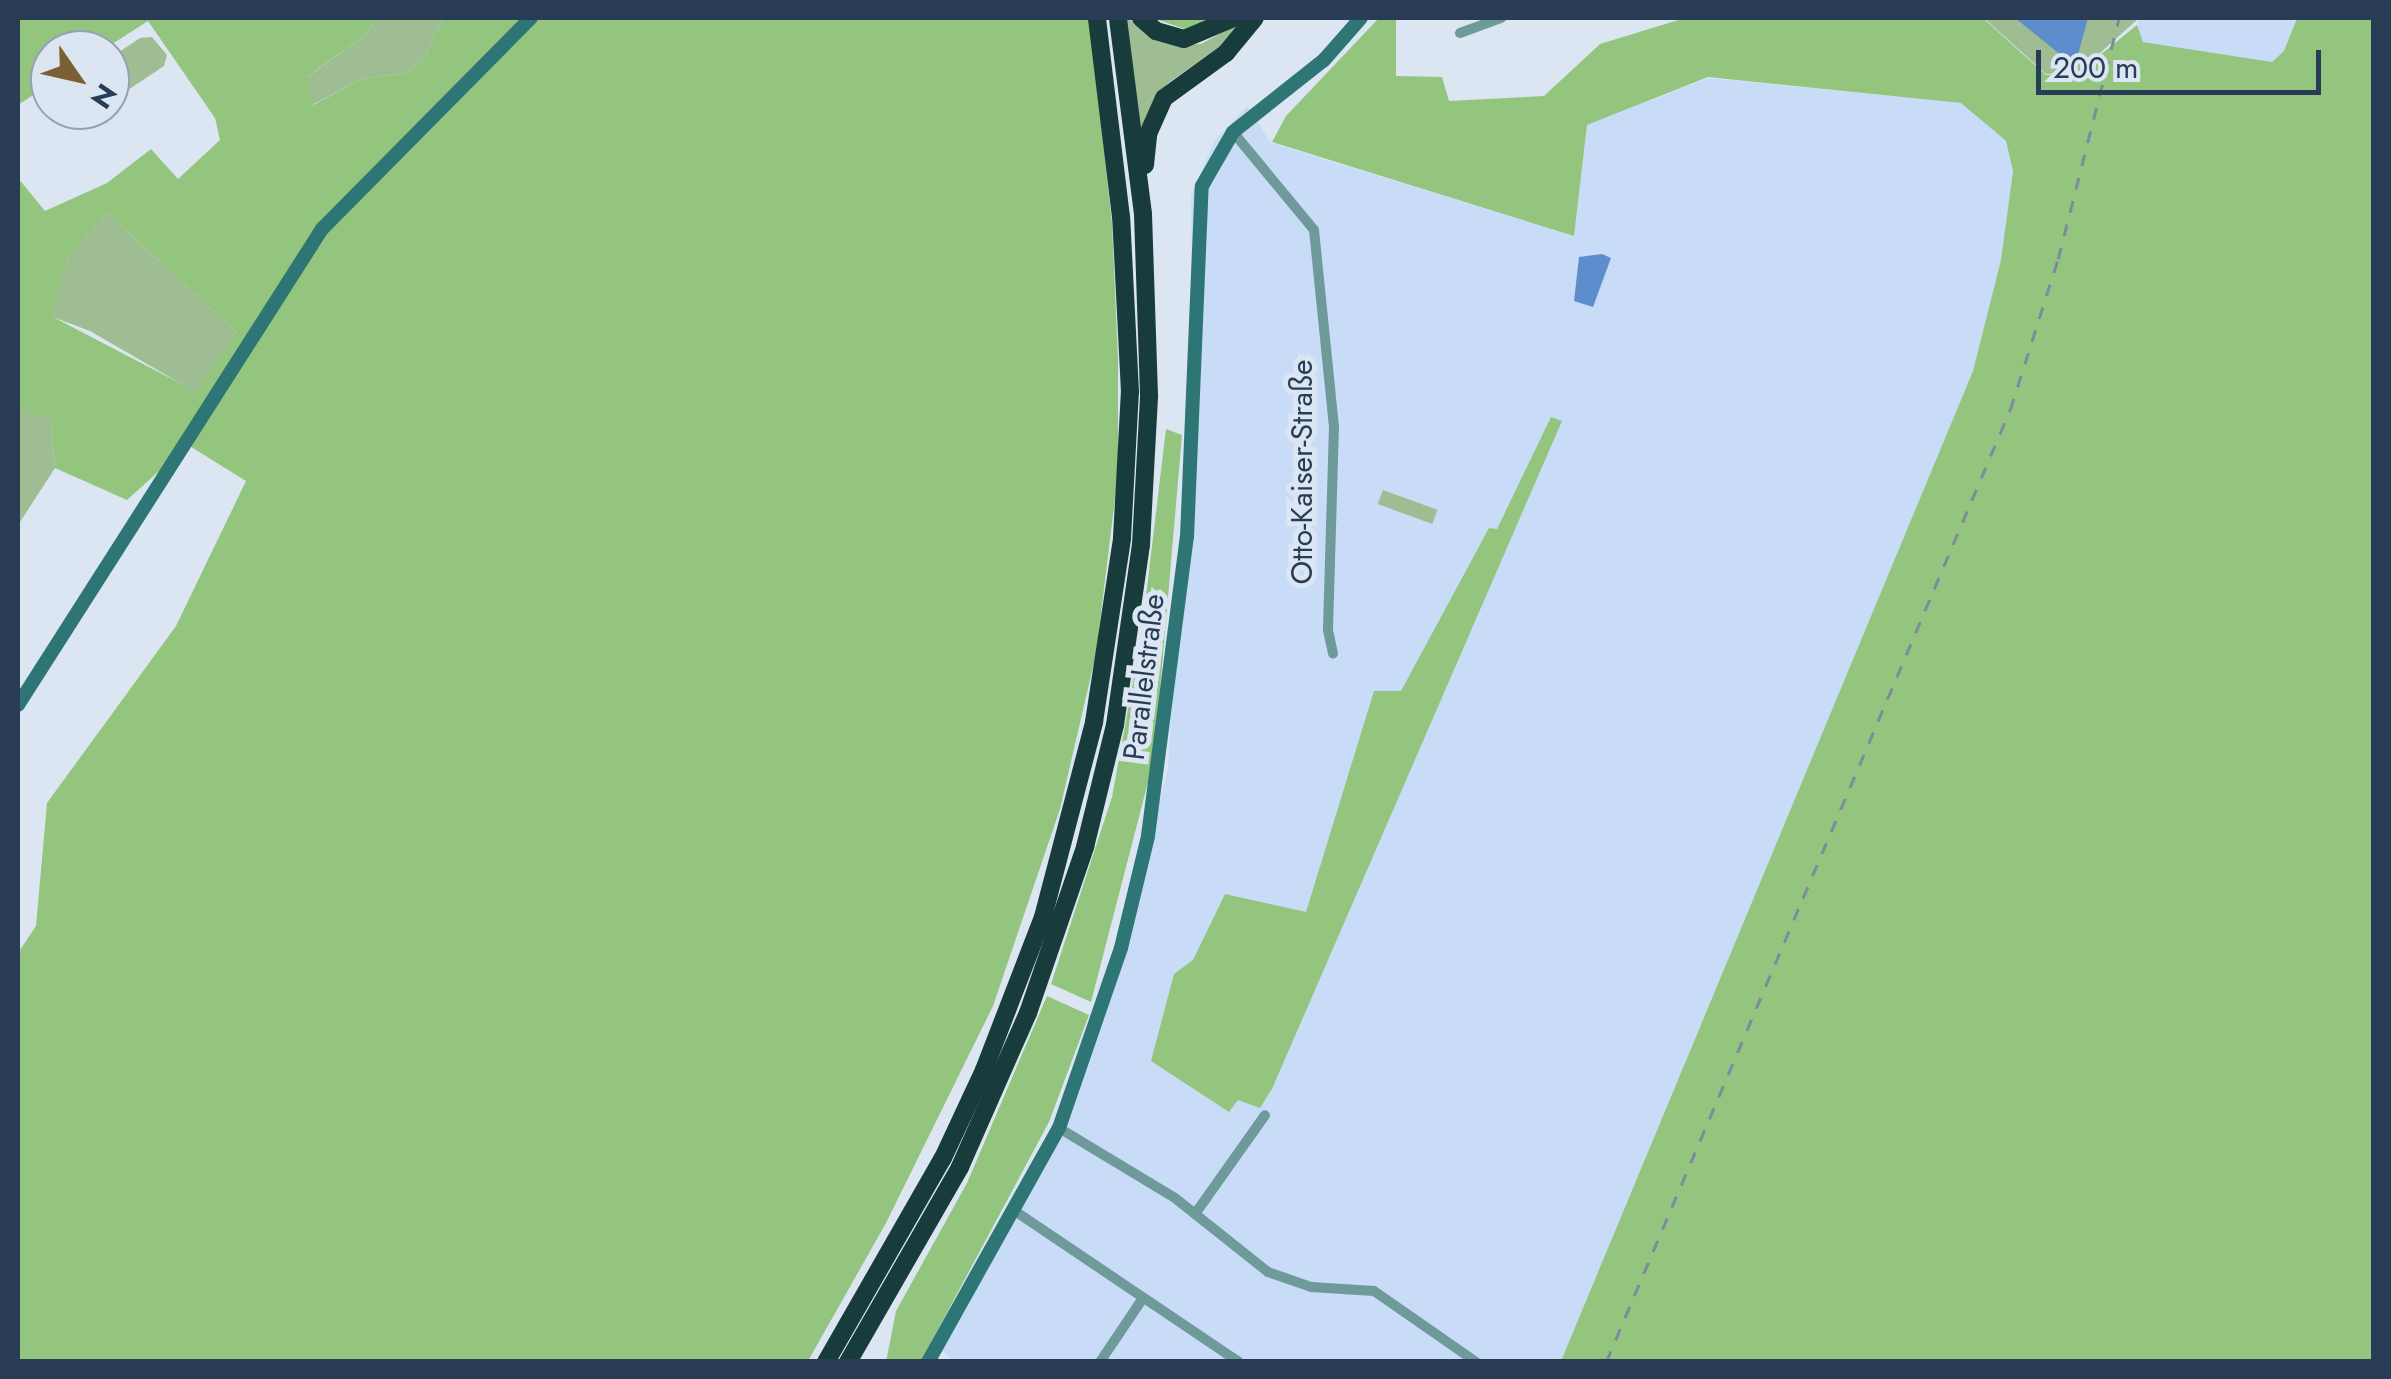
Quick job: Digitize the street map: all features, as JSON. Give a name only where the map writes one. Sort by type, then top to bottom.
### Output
[{"type":"highway","points":[[826,1362],[935,1173],[990,1054],[1044,917],[1094,722],[1122,538],[1130,392],[1121,217],[1097,18]]},
{"type":"highway","points":[[848,1362],[960,1167],[1002,1076],[1084,848],[1115,724],[1141,545],[1149,396],[1142,214],[1118,18]]},
{"type":"highway","points":[[1141,18],[1156,31],[1184,39],[1234,18]]},
{"type":"highway","points":[[1142,214],[1148,134],[1164,98],[1226,53],[1255,18]]},
{"type":"street","points":[[18,705],[224,378],[336,211],[531,18]]},
{"type":"street","name":"Parallelstraße","points":[[928,1362],[1059,1128],[1122,948],[1163,753],[1188,537],[1199,202],[1216,154],[1233,132],[1324,60],[1361,18]]},
{"type":"street","points":[[1460,33],[1501,18]]},
{"type":"street","name":"Otto-Kaiser-Straße","points":[[1233,132],[1314,230],[1334,426],[1328,630],[1333,653]]},
{"type":"street","points":[[1195,1214],[1265,1115]]},
{"type":"street","points":[[1059,1128],[1195,1214],[1268,1272],[1291,1283],[1374,1291],[1476,1362]]},
{"type":"street","points":[[1012,1209],[1239,1362]]},
{"type":"street","points":[[1100,1362],[1143,1298]]},
{"type":"shaded area","points":[[2139,18],[2297,18],[2284,51],[2272,62],[2143,42],[2136,34]]},
{"type":"shaded area","points":[[1708,78],[1961,103],[2006,141],[2013,171],[2001,260],[1973,371],[1561,1361],[955,1362],[942,1351],[1026,1199],[1122,953],[1168,768],[1192,315],[1191,195],[1215,140],[1247,106],[1271,143],[1574,236],[1587,125]]},
{"type":"green space","points":[[18,18],[377,18],[365,35],[307,77],[313,105],[361,79],[408,73],[425,57],[443,18],[1089,18],[1112,223],[1118,358],[1118,474],[1096,654],[1060,809],[993,1006],[886,1223],[808,1361],[18,1361],[18,953],[36,926],[47,803],[176,626],[246,481],[188,445],[127,500],[55,468],[51,420],[18,407],[18,178],[45,211],[107,183],[151,149],[178,179],[220,140],[215,118],[148,21],[130,33],[30,30],[30,97],[18,105]],"holes":[[[107,213],[236,332],[197,392],[51,316],[67,260]]]},
{"type":"green space","points":[[377,18],[443,18],[425,57],[408,73],[361,79],[312,105],[306,78],[365,35]]},
{"type":"green space","points":[[1126,18],[1180,45],[1201,44],[1249,18],[1241,31],[1167,84],[1144,126],[1138,126]]},
{"type":"green space","points":[[1153,18],[1225,18],[1193,32]]},
{"type":"green space","points":[[1379,18],[1396,18],[1396,76],[1442,77],[1449,101],[1544,96],[1600,44],[1685,18],[1983,18],[2046,75],[2079,72],[2137,25],[2143,42],[2272,62],[2284,51],[2297,18],[2373,18],[2373,1361],[1561,1361],[1973,371],[2001,260],[2013,171],[2006,141],[1961,103],[1708,77],[1587,125],[1574,236],[1272,142],[1286,116]]},
{"type":"green space","points":[[1984,18],[2139,18],[2079,72],[2046,74]]},
{"type":"green space","points":[[152,37],[167,55],[164,66],[130,89],[130,45],[140,38]]},
{"type":"green space","points":[[107,213],[236,332],[197,393],[90,331],[50,316],[67,260]]},
{"type":"green space","points":[[18,407],[51,419],[55,468],[18,525]]},
{"type":"green space","points":[[1551,417],[1562,421],[1272,1089],[1260,1108],[1238,1100],[1229,1112],[1151,1061],[1174,974],[1193,960],[1225,894],[1306,912],[1374,691],[1401,691],[1489,528],[1497,529]]},
{"type":"green space","points":[[1166,429],[1182,435],[1154,759],[1091,1002],[1051,984],[1112,797],[1141,638]]},
{"type":"green space","points":[[1383,490],[1438,510],[1432,524],[1378,504]]},
{"type":"green space","points":[[1047,996],[1089,1015],[1049,1122],[921,1361],[886,1362],[896,1311],[967,1183]]},
{"type":"water","points":[[2015,18],[2088,18],[2078,55],[2066,59]]},
{"type":"water","points":[[1602,254],[1611,258],[1593,307],[1574,301],[1579,257]]},
{"type":"railway","points":[[1606,1362],[2010,410],[2058,259],[2119,18]]}]
